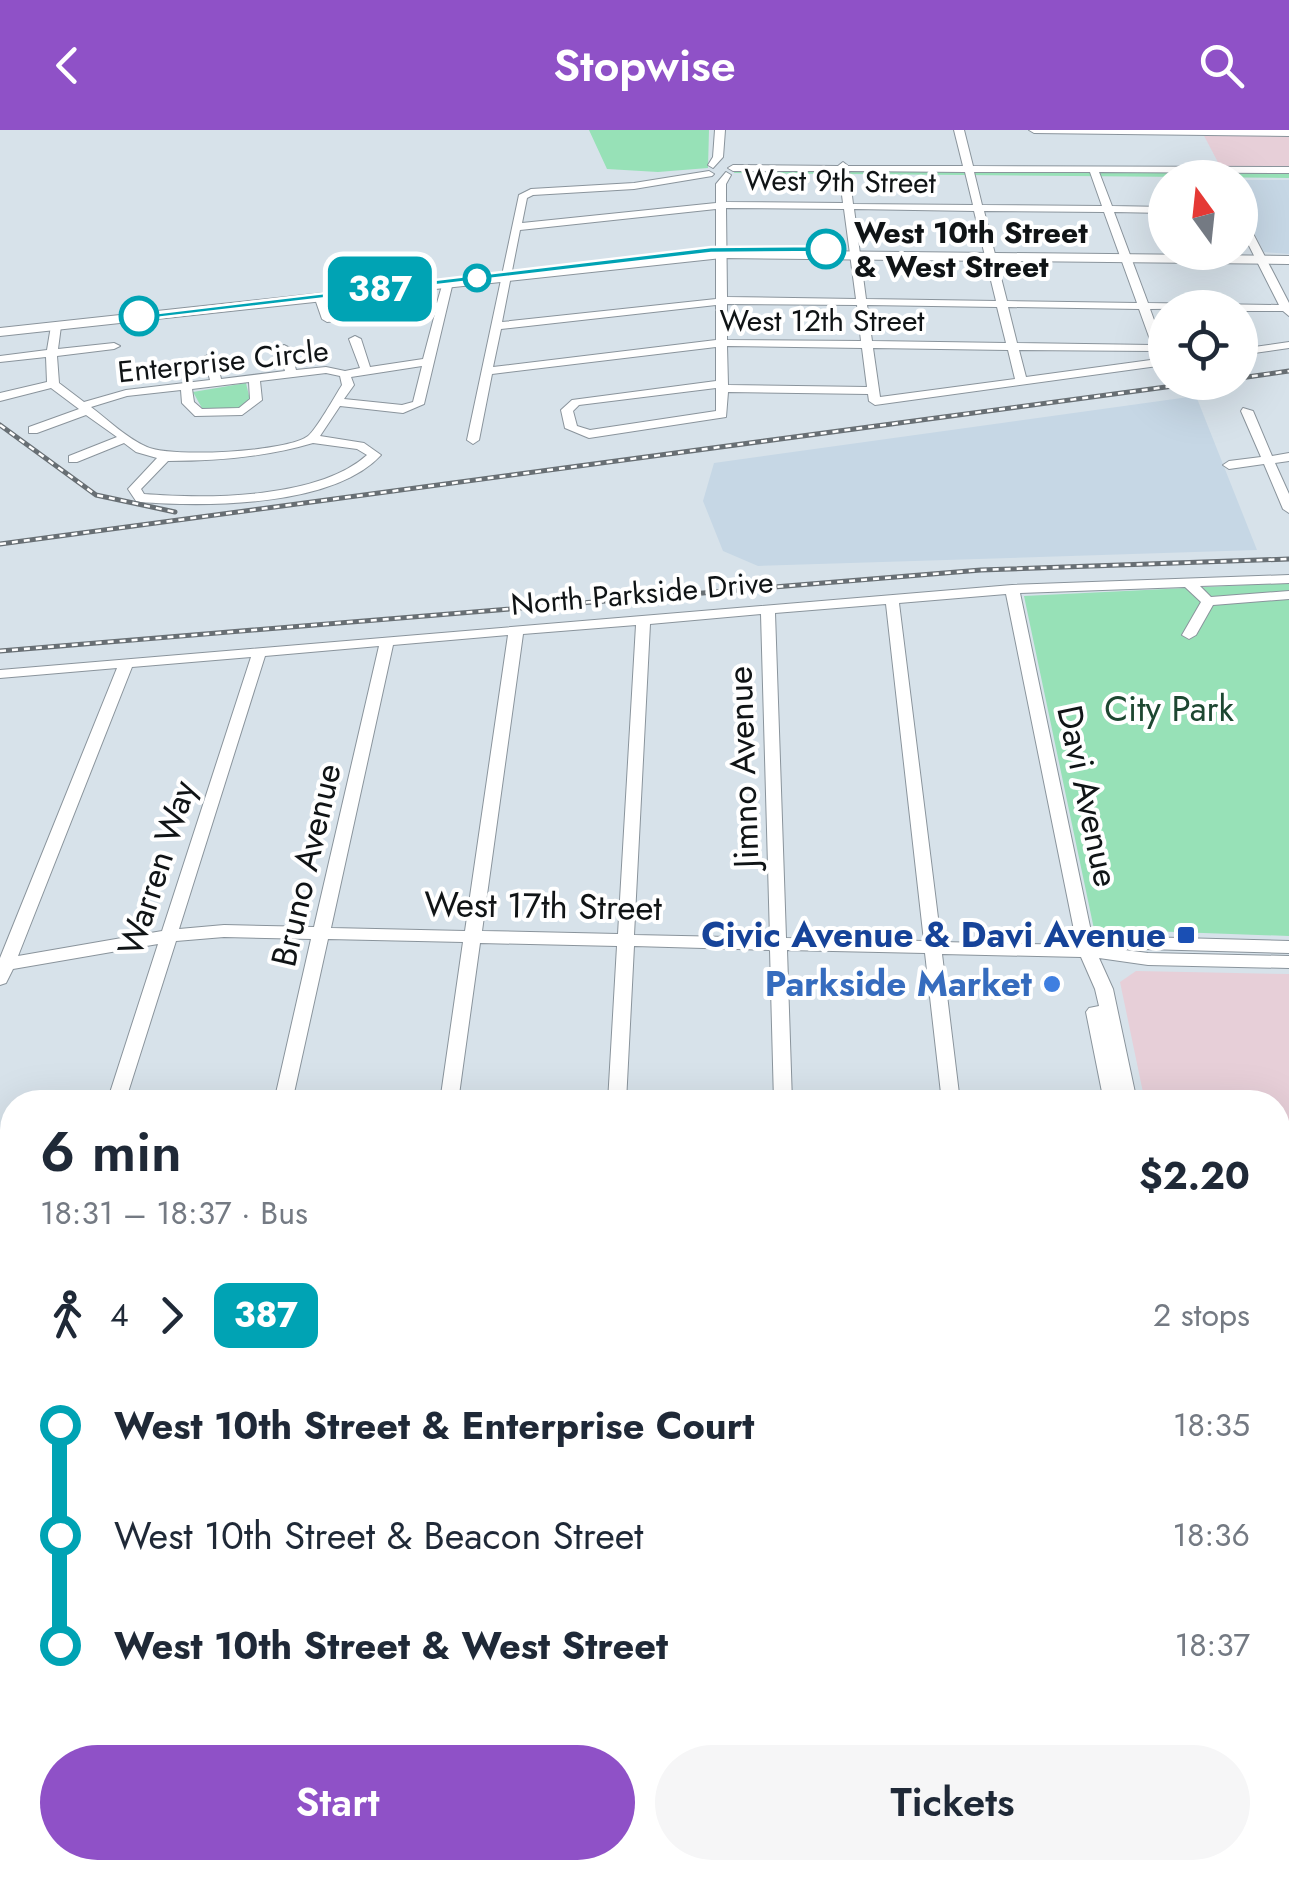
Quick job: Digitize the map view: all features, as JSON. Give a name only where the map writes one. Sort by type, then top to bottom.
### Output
[{"type":"main road","points":[[0,332],[722,251],[1289,258]]},
{"type":"street","points":[[720,130],[720,343],[722,386],[723,412],[712,419],[589,434],[571,428],[567,410],[576,402],[722,386],[874,396],[1148,364]]},
{"type":"street","points":[[960,130],[1021,381]]},
{"type":"street","points":[[1034,130],[1289,133]]},
{"type":"street","points":[[1197,131],[1203,144]]},
{"type":"street","points":[[844,170],[874,396]]},
{"type":"street","points":[[1258,171],[1289,170]]},
{"type":"street","points":[[473,440],[525,194],[634,186],[719,171],[1148,172]]},
{"type":"street","points":[[1094,172],[1148,177]]},
{"type":"street","points":[[1094,172],[1148,317]]},
{"type":"street","points":[[1258,178],[1289,179]]},
{"type":"street","name":"West 9th Street","points":[[516,227],[722,204],[1148,210]]},
{"type":"street","points":[[1259,257],[1288,310]]},
{"type":"street","points":[[337,402],[415,407],[448,282]]},
{"type":"street","points":[[319,296],[327,319],[442,306]]},
{"type":"street","points":[[496,326],[720,300],[1288,310]]},
{"type":"street","points":[[0,397],[53,384],[51,353],[44,346],[49,326]]},
{"type":"street","points":[[355,339],[365,368]]},
{"type":"street","name":"West 12th Street","points":[[488,372],[720,343],[1148,348]]},
{"type":"street","points":[[1258,349],[1289,345]]},
{"type":"street","points":[[0,359],[114,346]]},
{"type":"street","points":[[284,348],[291,373]]},
{"type":"street","points":[[210,357],[216,382]]},
{"type":"street","points":[[345,374],[365,368],[428,362]]},
{"type":"street","name":"Enterprise Circle","points":[[53,384],[85,408],[126,438],[140,449],[166,457],[283,448],[312,438],[348,385],[345,374],[326,370],[291,373],[126,393],[85,408]]},
{"type":"street","points":[[186,385],[188,403],[199,412],[242,411],[256,400],[254,378]]},
{"type":"street","points":[[33,430],[85,408]]},
{"type":"street","points":[[1246,411],[1289,510]]},
{"type":"street","points":[[73,459],[126,438]]},
{"type":"street","points":[[166,457],[134,489],[140,498],[187,502],[308,487],[342,478],[375,455],[360,446],[312,438]]},
{"type":"street","points":[[1229,465],[1289,457]]},
{"type":"street","name":"North Parkside Drive","points":[[0,674],[1012,589],[1289,579]]},
{"type":"street","points":[[1186,581],[1208,601],[1289,596]]},
{"type":"street","name":"Davi Avenue","points":[[1012,589],[1087,951],[1104,989],[1125,1090]]},
{"type":"street","points":[[892,598],[950,1090]]},
{"type":"street","points":[[1189,635],[1208,601]]},
{"type":"street","name":"Jimno Avenue","points":[[768,610],[783,1090]]},
{"type":"street","points":[[618,1090],[644,620]]},
{"type":"street","points":[[450,1090],[516,631]]},
{"type":"street","name":"Bruno Avenue","points":[[286,1090],[387,641]]},
{"type":"street","name":"Warren Way","points":[[120,1090],[258,653]]},
{"type":"street","points":[[2,970],[126,664]]},
{"type":"street","name":"West 17th Street","points":[[2,970],[169,936],[322,932],[1087,951]]},
{"type":"street","points":[[1087,951],[1106,942],[1289,947]]},
{"type":"street","points":[[1087,951],[1148,959],[1289,962]]},
{"type":"street","points":[[1104,989],[1118,969],[1148,959]]},
{"type":"street","name":"Davi Avenue","points":[[1109,1013],[1095,1012],[1110,1090]]},
{"type":"shaded area","points":[[1201,130],[1289,130],[1289,168],[1258,168],[1258,160],[1217,160]]},
{"type":"shaded area","points":[[1258,180],[1289,180],[1289,254],[1264,252],[1258,240]]},
{"type":"shaded area","points":[[1167,400],[1198,400],[1257,550],[758,566],[723,551],[703,501],[714,463]]},
{"type":"shaded area","points":[[1136,971],[1289,974],[1289,1090],[1142,1090],[1120,982]]},
{"type":"green space","points":[[589,130],[709,130],[708,168],[658,172],[607,169]]},
{"type":"green space","points":[[736,166],[1148,170],[1148,177],[734,173]]},
{"type":"green space","points":[[1258,171],[1289,171],[1289,178],[1258,178]]},
{"type":"green space","points":[[246,383],[250,400],[240,408],[203,410],[193,392]]},
{"type":"green space","name":"City Park","points":[[1289,583],[1289,936],[1094,929],[1024,596]]},
{"type":"railway","points":[[1258,375],[1289,371]]},
{"type":"railway","points":[[0,544],[1148,389]]},
{"type":"railway","points":[[0,425],[96,495],[175,512]]},
{"type":"railway","points":[[0,651],[981,570],[1289,559]]},
{"type":"bus line","name":"387","points":[[139,316],[711,250],[826,249]]},
{"type":"place","name":"West 10th Street & West Street","points":[[826,249]]},
{"type":"place","name":"Civic Avenue & Davi Avenue","points":[[1186,935]]},
{"type":"place","name":"Parkside Market","points":[[1052,984]]}]
